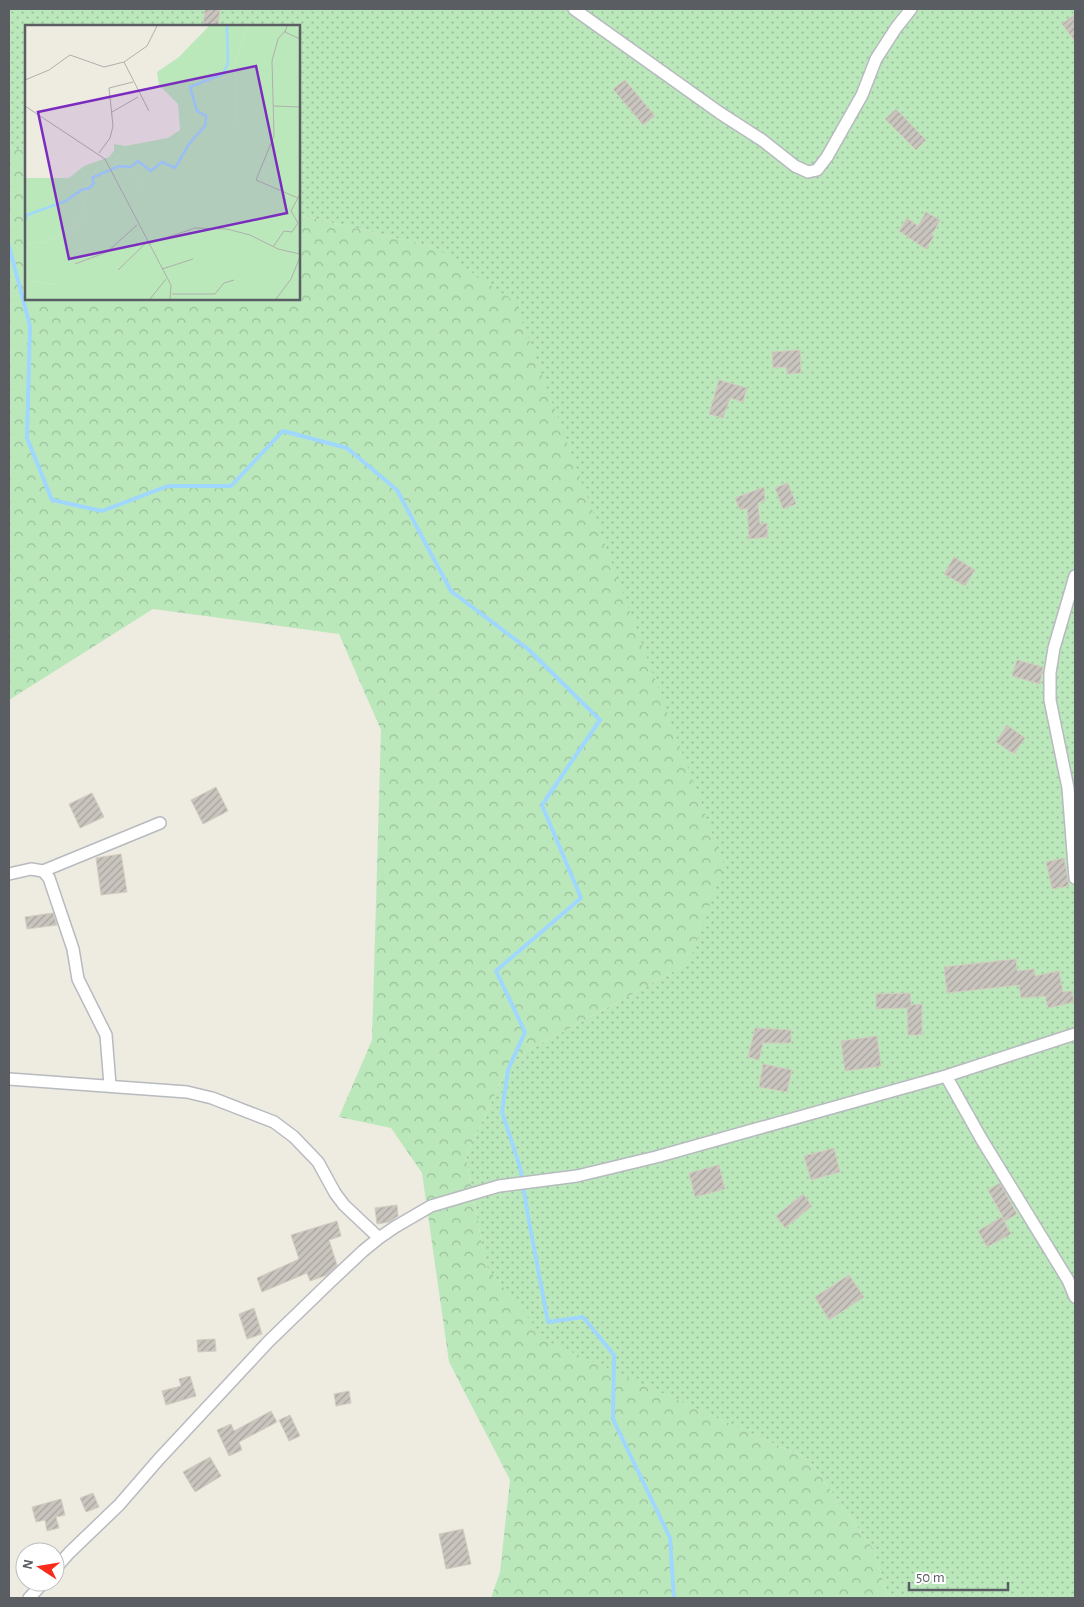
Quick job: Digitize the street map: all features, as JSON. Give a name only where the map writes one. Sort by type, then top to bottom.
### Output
[{"type":"street","points":[[574,9],[720,113],[762,140],[795,166],[808,172],[817,170],[827,157],[862,94],[876,59],[911,9]]},
{"type":"street","points":[[1075,576],[1054,648],[1050,673],[1050,700],[1068,788],[1075,878]]},
{"type":"street","points":[[9,874],[31,869],[43,871],[160,823]]},
{"type":"street","points":[[43,871],[49,878],[73,949],[78,979],[106,1035],[110,1085]]},
{"type":"street","points":[[65,1557],[120,1505],[159,1459],[269,1342],[363,1251],[395,1226],[431,1206],[500,1186],[576,1176],[656,1157],[946,1076],[1075,1034]]},
{"type":"street","points":[[946,1076],[982,1140],[1068,1280],[1075,1297]]},
{"type":"street","points":[[9,1078],[187,1092],[212,1098],[274,1122],[294,1137],[318,1162],[344,1205],[380,1238]]},
{"type":"green space","points":[[9,9],[1075,9],[1075,1598],[888,1598],[874,1550],[808,1459],[546,1341],[486,1266],[466,1156],[511,1060],[689,963],[435,247],[300,215],[300,25],[25,25],[25,151],[9,147]]},
{"type":"green space","points":[[9,147],[25,151],[25,300],[300,300],[300,215],[435,247],[515,302],[724,865],[689,963],[511,1060],[466,1156],[486,1266],[547,1341],[808,1459],[874,1550],[888,1598],[491,1598],[500,1572],[510,1480],[449,1362],[422,1173],[391,1128],[339,1117],[372,1040],[381,730],[339,634],[153,609],[9,700]]},
{"type":"building","points":[[205,9],[220,9],[218,25],[203,25]]},
{"type":"building","points":[[1075,14],[1075,41],[1062,24]]},
{"type":"building","points":[[625,80],[655,116],[643,125],[613,89]]},
{"type":"building","points":[[896,109],[926,140],[916,150],[885,119]]},
{"type":"building","points":[[926,212],[940,220],[932,235],[934,236],[926,249],[899,231],[907,218],[918,226]]},
{"type":"building","points":[[800,350],[801,373],[787,374],[786,367],[773,368],[772,352]]},
{"type":"building","points":[[719,380],[747,388],[743,402],[730,398],[723,418],[709,414]]},
{"type":"building","points":[[788,483],[796,504],[783,509],[775,488]]},
{"type":"building","points":[[764,487],[765,501],[758,503],[760,524],[767,523],[768,537],[749,539],[747,508],[740,510],[735,498]]},
{"type":"building","points":[[954,557],[975,570],[965,586],[944,574]]},
{"type":"building","points":[[1017,660],[1043,667],[1040,684],[1012,676]]},
{"type":"building","points":[[1007,725],[1025,738],[1014,754],[996,742]]},
{"type":"building","points":[[216,787],[228,811],[203,824],[191,800]]},
{"type":"building","points":[[92,793],[104,817],[80,828],[69,804]]},
{"type":"building","points":[[121,854],[127,892],[101,895],[96,858]]},
{"type":"building","points":[[1064,858],[1069,886],[1052,889],[1046,862]]},
{"type":"building","points":[[53,913],[57,925],[27,929],[25,917]]},
{"type":"building","points":[[1016,959],[1017,971],[1034,969],[1035,976],[1059,971],[1063,992],[1072,991],[1074,1002],[1048,1008],[1045,996],[1021,998],[1019,985],[947,993],[944,967]]},
{"type":"building","points":[[910,993],[911,1005],[922,1004],[922,1035],[908,1035],[907,1008],[876,1009],[876,994]]},
{"type":"building","points":[[755,1028],[791,1030],[791,1043],[763,1043],[759,1060],[748,1057]]},
{"type":"building","points":[[877,1036],[881,1066],[845,1071],[841,1041]]},
{"type":"building","points":[[763,1064],[792,1070],[787,1092],[759,1087]]},
{"type":"building","points":[[834,1148],[840,1172],[811,1180],[804,1156]]},
{"type":"building","points":[[719,1165],[725,1189],[695,1197],[689,1173]]},
{"type":"building","points":[[1000,1183],[1017,1214],[1005,1221],[988,1190]]},
{"type":"building","points":[[803,1194],[812,1206],[785,1228],[776,1216]]},
{"type":"building","points":[[397,1205],[398,1216],[389,1222],[377,1224],[375,1208]]},
{"type":"building","points":[[1002,1217],[1011,1234],[987,1247],[978,1231]]},
{"type":"building","points":[[337,1221],[341,1236],[329,1240],[337,1265],[327,1275],[310,1281],[307,1273],[262,1292],[257,1278],[299,1259],[291,1235]]},
{"type":"building","points":[[849,1275],[864,1297],[829,1320],[815,1297]]},
{"type":"building","points":[[254,1308],[262,1334],[247,1339],[239,1314]]},
{"type":"building","points":[[215,1339],[216,1351],[198,1352],[197,1340]]},
{"type":"building","points":[[190,1376],[196,1396],[166,1405],[162,1391],[181,1386],[179,1379]]},
{"type":"building","points":[[349,1391],[351,1403],[336,1406],[334,1394]]},
{"type":"building","points":[[271,1411],[277,1422],[239,1442],[242,1450],[229,1456],[217,1430],[231,1424],[234,1431]]},
{"type":"building","points":[[290,1415],[300,1436],[289,1441],[279,1420]]},
{"type":"building","points":[[210,1457],[221,1476],[195,1492],[183,1472]]},
{"type":"building","points":[[93,1493],[99,1507],[86,1512],[80,1498]]},
{"type":"building","points":[[61,1499],[65,1515],[56,1517],[59,1528],[47,1531],[45,1520],[36,1522],[32,1507]]},
{"type":"building","points":[[463,1529],[471,1564],[446,1569],[439,1534]]},
{"type":"waterway","points":[[9,246],[30,326],[27,438],[52,500],[102,511],[168,486],[231,486],[283,431],[347,448],[397,490],[451,591],[528,649],[600,720],[542,805],[581,898],[496,971],[525,1032],[508,1070],[502,1112],[520,1167],[548,1322],[583,1317],[614,1355],[613,1419],[670,1538],[674,1598]]}]
